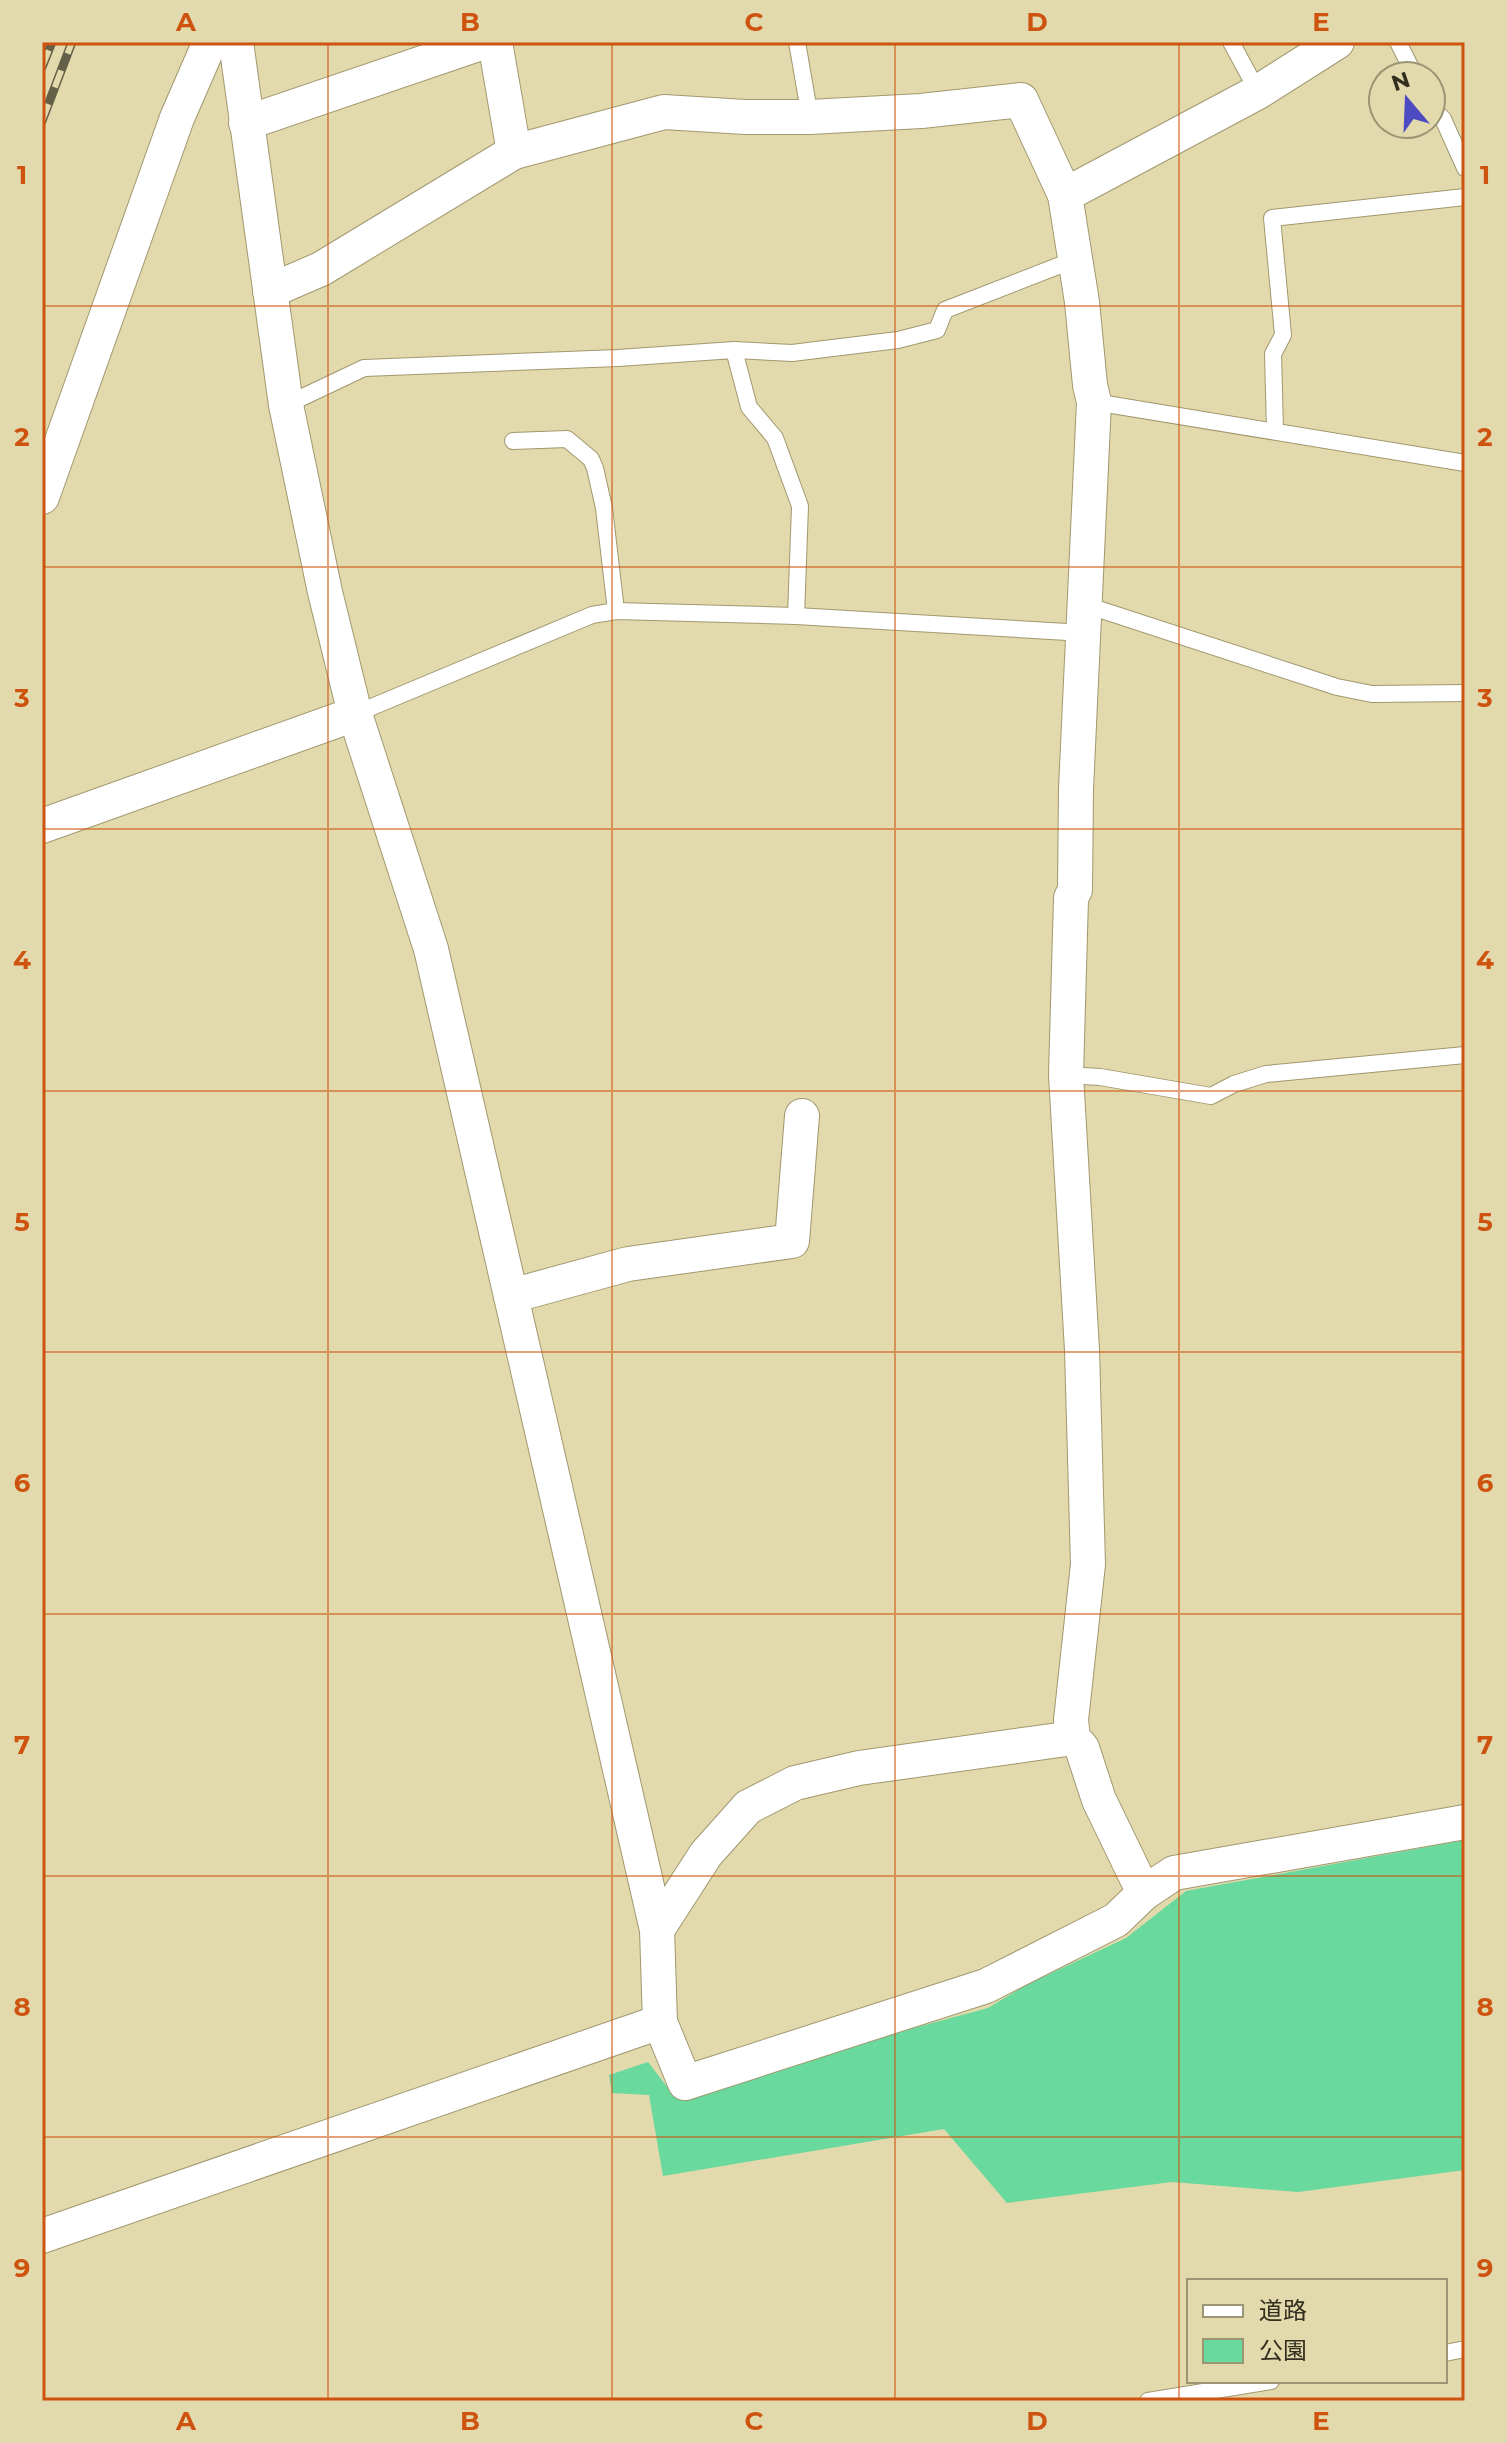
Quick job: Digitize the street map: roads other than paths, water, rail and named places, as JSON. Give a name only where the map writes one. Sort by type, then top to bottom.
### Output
[{"type":"street","points":[[42,497],[177,118],[210,42]]},
{"type":"street","points":[[236,42],[286,405],[325,592],[355,714],[431,949],[657,1930],[660,2022],[685,2083],[986,1986],[1116,1920],[1144,1893],[1174,1873],[1465,1822]]},
{"type":"street","points":[[246,123],[484,42]]},
{"type":"street","points":[[495,42],[514,152]]},
{"type":"street","points":[[1065,195],[1258,92],[1337,42]]},
{"type":"street","points":[[270,291],[321,269],[514,152],[664,112],[810,117],[921,111],[1021,100],[1065,195],[1094,402],[1066,1075],[1082,1350],[1088,1564],[1071,1720],[1073,1738],[1082,1748],[1099,1800],[1144,1893]]},
{"type":"street","points":[[42,826],[355,714]]},
{"type":"street","points":[[511,1296],[628,1264],[792,1241],[802,1116]]},
{"type":"street","points":[[657,1930],[706,1854],[748,1807],[795,1783],[859,1768],[1073,1738]]},
{"type":"street","points":[[43,2233],[660,2022]]},
{"type":"lane","points":[[797,42],[810,117]]},
{"type":"lane","points":[[1231,42],[1258,92]]},
{"type":"lane","points":[[1398,42],[1407,60]]},
{"type":"lane","points":[[1447,128],[1465,168]]},
{"type":"lane","points":[[1275,430],[1273,354],[1283,335],[1272,218],[1465,197]]},
{"type":"lane","points":[[286,405],[364,368],[734,350],[792,353],[898,340],[937,330],[945,310],[1076,259]]},
{"type":"lane","points":[[734,350],[749,407],[775,438],[800,506],[796,616]]},
{"type":"lane","points":[[1094,402],[1465,463]]},
{"type":"lane","points":[[513,441],[567,439],[591,459],[604,508],[616,611]]},
{"type":"lane","points":[[355,714],[592,615],[616,611],[1085,619],[1372,694],[1465,693]]},
{"type":"lane","points":[[1066,1075],[1100,1077],[1211,1096],[1234,1084],[1266,1074],[1465,1055]]},
{"type":"lane","points":[[1148,2401],[1259,2383]]},
{"type":"railway","points":[[42,67],[52,42]]},
{"type":"railway","points":[[42,121],[72,42]]}]
